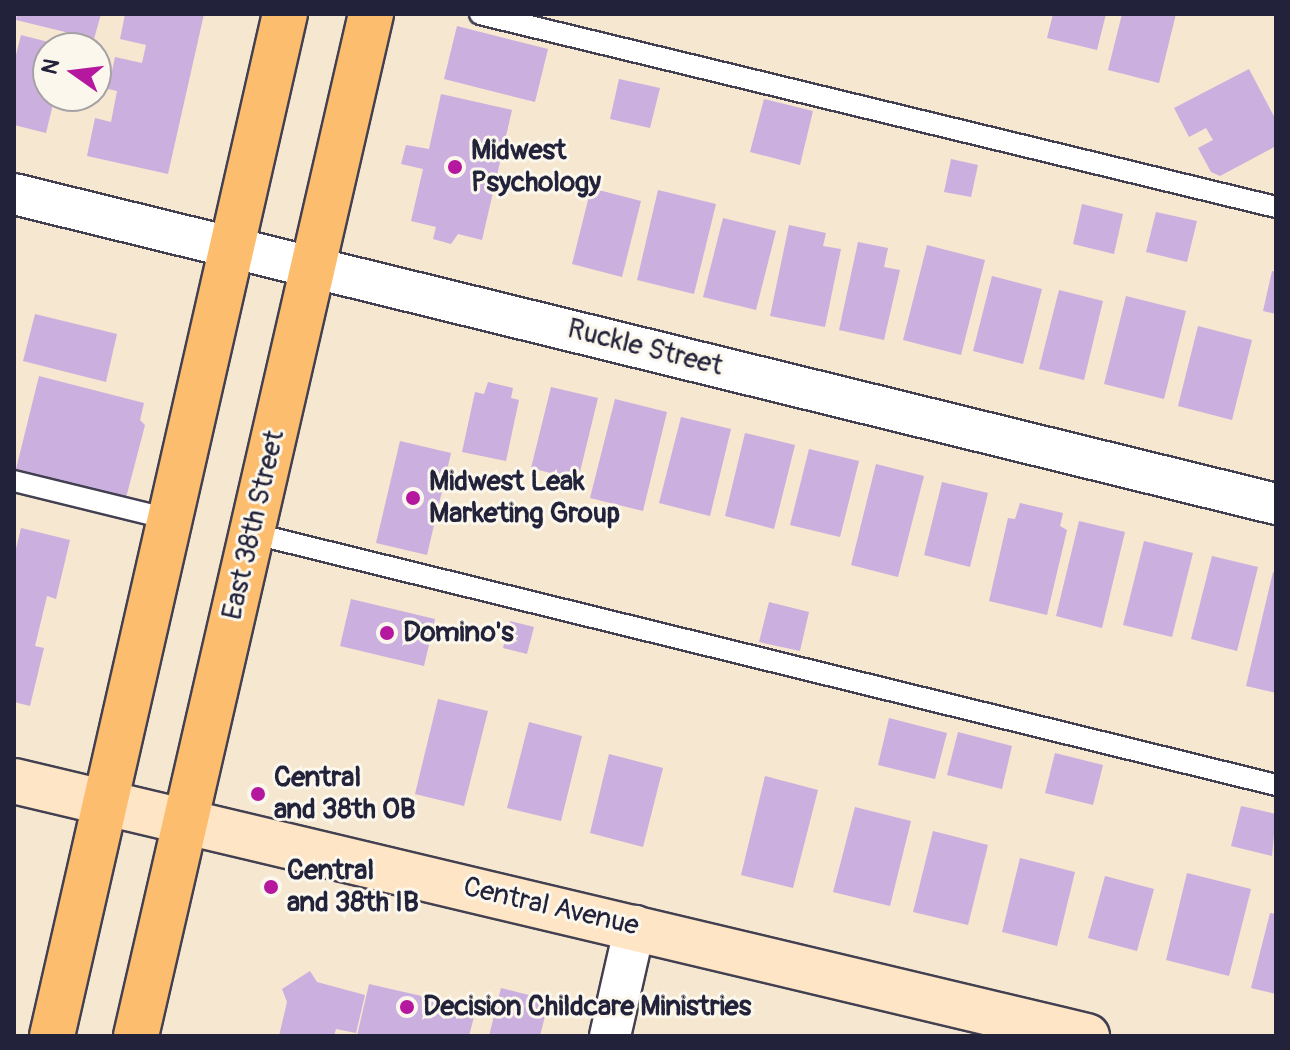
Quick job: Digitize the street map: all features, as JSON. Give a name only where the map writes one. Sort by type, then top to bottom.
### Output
[{"type":"main road","points":[[52,1036],[285,14]]},
{"type":"main road","name":"East 38th Street","points":[[136,1036],[371,14]]},
{"type":"main road","name":"Central Avenue","points":[[14,781],[635,926],[1041,1030],[1087,1036]]},
{"type":"street","name":"Ruckle Street","points":[[14,194],[314,265],[1276,504]]},
{"type":"street","points":[[610,1036],[635,926]]},
{"type":"lane","points":[[480,14],[1276,207]]},
{"type":"lane","points":[[14,481],[169,519]]},
{"type":"lane","points":[[251,533],[1276,785]]},
{"type":"building","points":[[17,14],[101,14],[96,32],[65,32],[16,20]]},
{"type":"building","points":[[125,14],[204,14],[168,174],[87,156],[95,118],[111,122],[117,91],[112,90],[115,57],[142,63],[146,45],[120,39]]},
{"type":"building","points":[[1053,14],[1106,14],[1097,50],[1047,38]]},
{"type":"building","points":[[1122,14],[1176,14],[1159,83],[1108,70]]},
{"type":"building","points":[[457,26],[548,49],[535,102],[444,79]]},
{"type":"building","points":[[21,35],[32,38],[32,112],[51,112],[46,133],[14,125],[14,63]]},
{"type":"building","points":[[1249,69],[1276,120],[1276,146],[1220,176],[1211,172],[1198,148],[1213,140],[1206,128],[1189,137],[1174,108]]},
{"type":"building","points":[[619,79],[660,88],[650,128],[610,119]]},
{"type":"building","name":"Midwest Psychology","points":[[441,94],[512,110],[482,240],[458,234],[451,244],[433,239],[436,227],[411,221],[423,169],[401,164],[406,145],[429,149]]},
{"type":"building","points":[[764,99],[813,111],[800,165],[750,152]]},
{"type":"building","points":[[951,159],[978,165],[971,197],[944,192]]},
{"type":"building","points":[[591,188],[641,201],[622,277],[572,264]]},
{"type":"building","points":[[658,190],[716,204],[694,294],[637,280]]},
{"type":"building","points":[[1082,204],[1123,214],[1114,254],[1073,244]]},
{"type":"building","points":[[1156,212],[1197,221],[1187,262],[1146,252]]},
{"type":"building","points":[[723,218],[776,231],[756,310],[703,297]]},
{"type":"building","points":[[789,225],[826,233],[823,246],[841,249],[825,327],[770,316]]},
{"type":"building","points":[[858,242],[888,248],[884,267],[900,270],[884,340],[839,330]]},
{"type":"building","points":[[927,245],[985,260],[961,355],[903,340]]},
{"type":"building","points":[[1272,271],[1276,272],[1276,314],[1263,311]]},
{"type":"building","points":[[992,276],[1042,289],[1023,364],[973,351]]},
{"type":"building","points":[[1059,290],[1103,301],[1084,380],[1039,369]]},
{"type":"building","points":[[1126,296],[1186,311],[1164,399],[1104,384]]},
{"type":"building","points":[[35,314],[117,334],[106,382],[23,361]]},
{"type":"building","points":[[1198,326],[1252,340],[1232,420],[1178,406]]},
{"type":"building","points":[[39,376],[144,403],[140,420],[145,425],[126,498],[16,469]]},
{"type":"building","points":[[488,382],[513,388],[511,398],[519,400],[506,461],[462,452],[475,392],[484,394]]},
{"type":"building","points":[[551,387],[598,398],[578,480],[531,468]]},
{"type":"building","points":[[615,399],[667,412],[643,511],[590,498]]},
{"type":"building","points":[[681,417],[731,429],[710,516],[659,503]]},
{"type":"building","points":[[745,433],[795,445],[774,529],[725,516]]},
{"type":"building","name":"Midwest Leak Marketing Group","points":[[400,441],[451,453],[427,555],[376,543]]},
{"type":"building","points":[[809,449],[859,461],[840,537],[790,525]]},
{"type":"building","points":[[876,464],[924,476],[898,577],[851,565]]},
{"type":"building","points":[[942,482],[988,493],[970,567],[924,555]]},
{"type":"building","points":[[1020,503],[1063,513],[1060,526],[1067,530],[1047,615],[989,601],[1008,518],[1015,519]]},
{"type":"building","points":[[1079,521],[1125,532],[1102,628],[1056,616]]},
{"type":"building","points":[[21,528],[70,540],[56,599],[47,596],[35,646],[44,648],[30,706],[14,702],[14,557]]},
{"type":"building","points":[[1144,541],[1193,553],[1172,637],[1123,625]]},
{"type":"building","points":[[1212,556],[1258,567],[1237,651],[1191,639]]},
{"type":"building","points":[[1273,572],[1276,573],[1276,693],[1246,686]]},
{"type":"building","name":"Domino's","points":[[351,599],[435,619],[424,666],[340,646]]},
{"type":"building","points":[[769,602],[809,612],[800,651],[759,642]]},
{"type":"building","points":[[510,621],[534,627],[527,654],[503,648]]},
{"type":"building","points":[[438,699],[488,711],[464,806],[415,794]]},
{"type":"building","points":[[889,718],[947,733],[935,779],[878,765]]},
{"type":"building","points":[[529,722],[582,736],[561,821],[507,808]]},
{"type":"building","points":[[958,732],[1012,746],[1002,789],[947,775]]},
{"type":"building","points":[[1055,753],[1103,765],[1093,805],[1045,793]]},
{"type":"building","points":[[609,754],[663,768],[643,847],[590,833]]},
{"type":"building","points":[[765,776],[818,790],[793,888],[741,875]]},
{"type":"building","points":[[1241,806],[1276,814],[1272,856],[1231,846]]},
{"type":"building","points":[[855,807],[911,821],[890,906],[833,892]]},
{"type":"building","points":[[933,831],[988,845],[968,925],[913,912]]},
{"type":"building","points":[[1020,858],[1075,872],[1057,946],[1002,932]]},
{"type":"building","points":[[1187,873],[1251,889],[1229,976],[1166,960]]},
{"type":"building","points":[[1105,876],[1154,889],[1137,951],[1088,938]]},
{"type":"building","points":[[1270,913],[1276,914],[1276,994],[1251,988]]},
{"type":"building","points":[[310,971],[317,982],[365,995],[356,1033],[336,1029],[334,1036],[279,1036],[287,1002],[282,989]]},
{"type":"building","name":"Decision Childcare Ministries","points":[[369,984],[452,1003],[450,1011],[474,1017],[469,1036],[357,1036]]},
{"type":"building","points":[[501,988],[549,1000],[540,1036],[489,1036]]},
{"type":"place","name":"Midwest Psychology","points":[[455,167]]},
{"type":"place","name":"Midwest Leak Marketing Group","points":[[413,498]]},
{"type":"place","name":"Domino's","points":[[387,633]]},
{"type":"place","name":"Central and 38th OB","points":[[258,794]]},
{"type":"place","name":"Central and 38th IB","points":[[271,887]]},
{"type":"place","name":"Decision Childcare Ministries","points":[[407,1007]]}]
